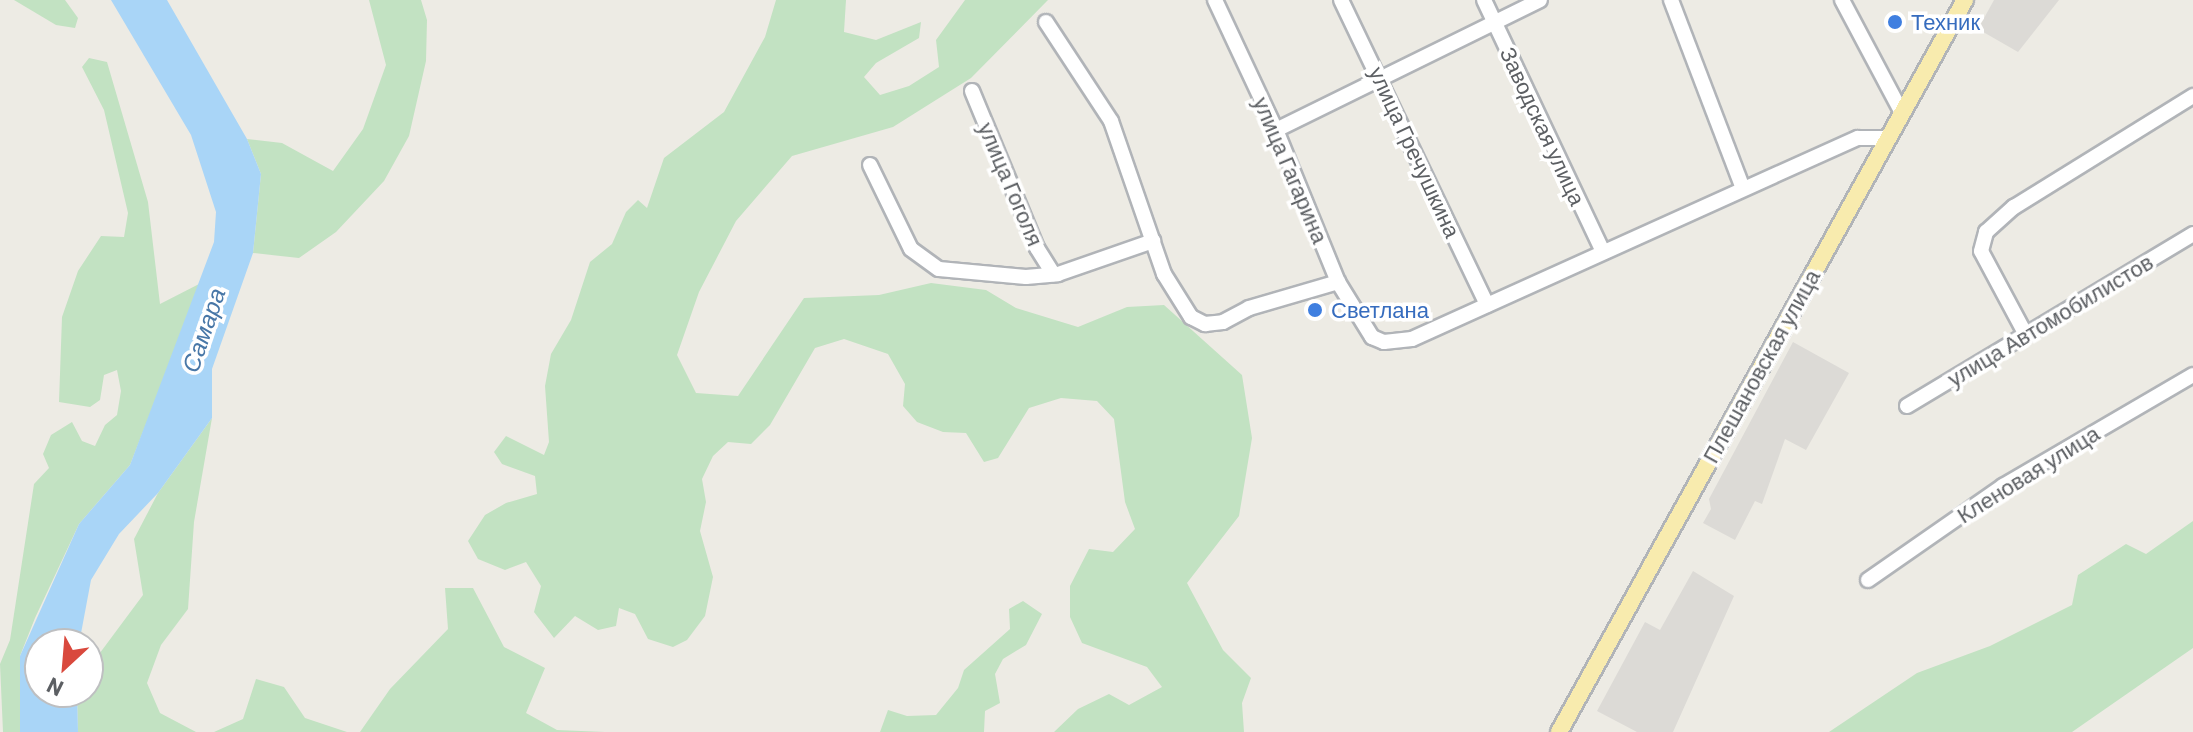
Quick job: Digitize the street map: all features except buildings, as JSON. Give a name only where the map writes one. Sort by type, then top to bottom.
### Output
[{"type":"main road","name":"Плешановская улица","points":[[1559,732],[1965,0]]},
{"type":"street","name":"улица Гагарина","points":[[1215,0],[1276,130],[1338,282],[1372,337],[1395,344],[1487,305]]},
{"type":"street","name":"улица Гречушкина","points":[[1341,0],[1487,305]]},
{"type":"street","name":"Заводская улица","points":[[1484,0],[1603,252]]},
{"type":"street","points":[[1276,130],[1540,0]]},
{"type":"street","points":[[1671,0],[1743,189]]},
{"type":"street","points":[[1842,0],[1902,113]]},
{"type":"street","points":[[1046,22],[1111,121],[1164,274],[1191,317],[1205,324],[1223,322],[1249,308],[1338,282]]},
{"type":"street","name":"улица Гоголя","points":[[972,91],[1037,248],[1053,274]]},
{"type":"street","points":[[2026,335],[1981,251],[1986,232],[2014,207],[2193,96]]},
{"type":"street","points":[[1487,305],[1858,138],[1888,138]]},
{"type":"street","points":[[870,165],[911,249],[939,269],[979,274],[1053,274],[1153,241]]},
{"type":"street","name":"улица Автомобилистов","points":[[1907,406],[2193,234]]},
{"type":"street","name":"Кленовая улица","points":[[1868,580],[2003,486],[2193,375]]},
{"type":"shaded area","points":[[1994,0],[2059,0],[2018,52],[1978,29]]},
{"type":"shaded area","points":[[1793,342],[1849,373],[1806,450],[1785,439],[1762,504],[1755,501],[1735,540],[1703,523],[1711,509],[1709,499]]},
{"type":"shaded area","points":[[1693,571],[1734,596],[1673,732],[1637,732],[1597,711],[1645,622],[1660,630]]},
{"type":"green space","points":[[14,0],[65,0],[78,18],[75,28],[56,25]]},
{"type":"green space","points":[[369,0],[421,0],[427,20],[426,61],[409,136],[384,181],[336,232],[299,258],[253,253],[261,174],[247,139],[282,143],[333,171],[363,129],[386,65]]},
{"type":"green space","points":[[776,0],[846,0],[844,32],[876,40],[921,22],[919,38],[876,63],[864,77],[880,95],[909,86],[939,67],[936,40],[965,0],[1048,0],[971,78],[893,127],[792,156],[736,221],[699,292],[677,355],[696,393],[738,396],[804,298],[879,295],[931,283],[986,290],[1016,308],[1078,327],[1127,307],[1164,305],[1242,375],[1252,438],[1239,516],[1187,583],[1223,650],[1251,678],[1242,703],[1244,732],[1054,732],[1078,709],[1109,694],[1129,705],[1162,687],[1147,667],[1082,643],[1070,617],[1070,586],[1089,549],[1113,552],[1135,529],[1125,502],[1114,419],[1097,401],[1061,398],[1029,408],[998,458],[984,462],[966,433],[943,432],[917,422],[903,406],[905,384],[888,354],[844,339],[815,348],[770,425],[751,444],[728,442],[713,456],[702,479],[706,502],[700,531],[713,577],[705,616],[687,640],[673,647],[648,639],[635,614],[619,608],[616,626],[598,630],[575,616],[554,638],[534,612],[541,586],[526,562],[505,570],[478,559],[468,541],[485,515],[506,503],[537,494],[535,476],[502,464],[494,452],[506,436],[544,455],[549,442],[545,386],[551,354],[571,320],[590,262],[612,244],[626,212],[638,200],[647,208],[664,158],[724,112],[765,37]]},
{"type":"green space","points":[[89,58],[107,62],[148,202],[160,304],[201,283],[130,465],[79,524],[31,628],[24,628],[24,646],[20,656],[20,732],[3,732],[0,664],[10,640],[34,484],[49,468],[43,454],[51,435],[72,422],[82,441],[95,446],[105,425],[117,415],[121,391],[117,370],[104,375],[100,400],[90,407],[59,402],[62,317],[78,271],[101,236],[124,237],[128,213],[104,110],[82,67]]},
{"type":"green space","points":[[212,418],[194,522],[188,609],[161,645],[147,683],[160,713],[196,732],[78,732],[77,708],[104,708],[104,647],[143,595],[134,539],[158,493]]},
{"type":"green space","points":[[2193,521],[2193,648],[2072,732],[1829,732],[1917,673],[1990,646],[2072,605],[2078,575],[2126,544],[2146,554]]},
{"type":"green space","points":[[445,588],[473,588],[504,647],[545,668],[526,713],[557,730],[605,732],[360,732],[390,689],[448,629]]},
{"type":"green space","points":[[1023,601],[1042,614],[1026,645],[1003,659],[995,674],[1000,703],[985,711],[984,732],[880,732],[888,710],[907,716],[936,715],[958,688],[964,670],[1010,629],[1009,609]]},
{"type":"green space","points":[[256,679],[284,687],[305,718],[347,732],[214,732],[243,719]]},
{"type":"water","name":"Самара","points":[[111,0],[167,0],[247,139],[261,174],[253,253],[212,369],[212,418],[158,493],[119,534],[91,580],[82,628],[33,628],[79,524],[130,465],[214,242],[216,212],[191,135]]},
{"type":"water","points":[[24,647],[24,708],[77,708],[78,732],[20,732],[20,656]]},
{"type":"place","name":"Техник","points":[[1895,22]]},
{"type":"place","name":"Светлана","points":[[1315,310]]}]
